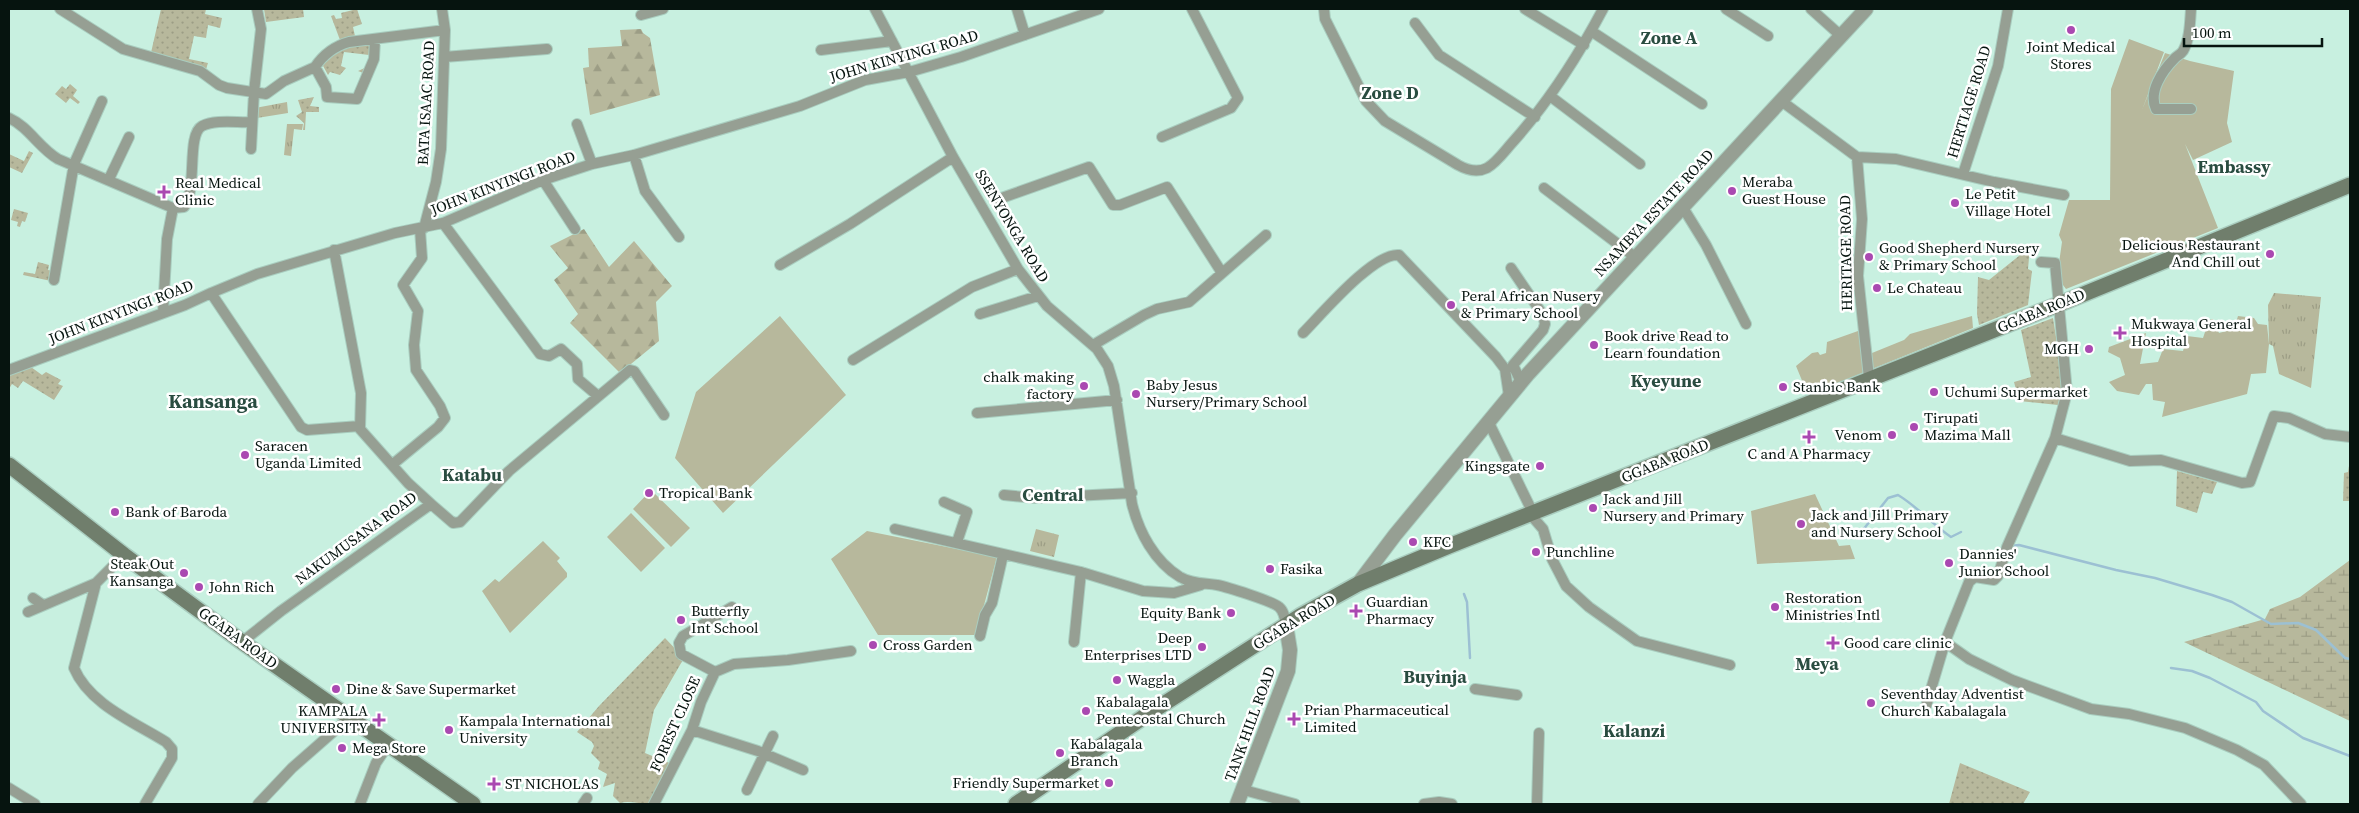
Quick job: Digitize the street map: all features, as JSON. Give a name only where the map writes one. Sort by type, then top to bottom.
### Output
[{"type":"main road","name":"GGABA ROAD","points":[[1016,804],[1286,624],[1358,584],[1869,378],[2057,305],[2350,185]]},
{"type":"main road","name":"GGABA ROAD","points":[[9,466],[124,555],[242,642],[473,804]]},
{"type":"street","points":[[60,9],[123,49],[200,71],[219,85],[262,94],[269,93],[284,81],[315,67],[322,57],[343,44],[445,30]]},
{"type":"street","points":[[251,149],[254,92],[261,29],[257,9]]},
{"type":"street","name":"BATA ISAAC ROAD","points":[[393,464],[438,427],[445,418],[440,406],[416,370],[414,345],[418,311],[403,286],[422,258],[422,229],[436,182],[441,149],[445,30],[442,9]]},
{"type":"street","points":[[641,15],[663,9]]},
{"type":"street","name":"SSENYONGA ROAD","points":[[875,9],[954,157],[990,203],[1018,269],[1038,296],[1092,345],[1108,366],[1117,400],[1137,522],[1154,551],[1180,577],[1201,585],[1218,586],[1275,605],[1282,611],[1286,624]]},
{"type":"street","points":[[1018,9],[1025,35]]},
{"type":"street","name":"JOHN KINYINGI ROAD","points":[[9,370],[185,306],[210,293],[257,274],[396,233],[443,223],[543,180],[592,164],[634,155],[800,106],[865,80],[909,72],[1099,9]]},
{"type":"street","points":[[1162,137],[1231,108],[1238,98],[1192,9]]},
{"type":"street","points":[[1324,9],[1330,27],[1366,101],[1375,112],[1385,121],[1468,170],[1480,170],[1494,163],[1535,117],[1584,45],[1603,9]]},
{"type":"street","points":[[1525,9],[1584,45]]},
{"type":"street","points":[[1726,9],[1768,36]]},
{"type":"street","points":[[1812,9],[1840,35]]},
{"type":"street","name":"NSAMBYA ESTATE ROAD","points":[[1358,584],[1394,535],[1521,382],[1866,9]]},
{"type":"street","name":"HERTIAGE ROAD","points":[[1963,174],[1998,66],[2008,9]]},
{"type":"street","points":[[2191,9],[2190,27],[2183,51],[2175,58],[2156,83],[2153,93],[2156,109],[2191,109]]},
{"type":"street","points":[[1415,23],[1439,55],[1535,117]]},
{"type":"street","points":[[1592,31],[1702,104]]},
{"type":"street","points":[[315,67],[326,87],[326,98],[357,99],[374,59],[375,40]]},
{"type":"street","points":[[822,50],[892,41]]},
{"type":"street","points":[[444,57],[547,49]]},
{"type":"street","points":[[1550,96],[1640,164]]},
{"type":"street","points":[[1780,100],[1857,158]]},
{"type":"street","points":[[54,280],[74,164],[102,101]]},
{"type":"street","points":[[9,118],[23,126],[48,153],[173,208],[184,207],[191,190],[193,151],[196,135],[201,127],[212,123],[252,122]]},
{"type":"street","points":[[577,124],[592,164]]},
{"type":"street","points":[[109,179],[129,138]]},
{"type":"street","points":[[634,155],[646,191],[679,237]]},
{"type":"street","points":[[780,265],[850,224],[954,157]]},
{"type":"street","name":"HERTIAGE ROAD","points":[[1857,158],[1896,159],[2064,195]]},
{"type":"street","name":"HERITAGE ROAD","points":[[1857,158],[1862,219],[1858,276],[1869,378]]},
{"type":"street","points":[[990,203],[1089,167],[1113,205],[1120,205],[1167,187],[1222,273]]},
{"type":"street","points":[[543,180],[575,229]]},
{"type":"street","points":[[1544,188],[1635,257]]},
{"type":"street","points":[[1682,206],[1706,245],[1746,324]]},
{"type":"street","points":[[163,313],[167,239],[173,208]]},
{"type":"street","points":[[443,223],[540,354],[549,356],[561,349],[577,364],[578,379],[598,396]]},
{"type":"street","points":[[1092,345],[1157,309],[1189,302],[1266,235]]},
{"type":"street","points":[[210,293],[301,427],[307,430],[360,426],[361,393],[334,250]]},
{"type":"street","points":[[1303,334],[1356,278],[1385,256],[1398,255],[1501,363],[1508,379],[1509,396]]},
{"type":"street","points":[[1926,706],[1945,642],[1970,582],[1975,577],[1994,580],[1998,576],[2007,547],[2055,438],[2067,392],[2054,263],[2041,262]]},
{"type":"street","points":[[1511,268],[1543,315],[1546,324],[1513,365],[1521,382]]},
{"type":"street","points":[[854,360],[972,287],[1018,269]]},
{"type":"street","points":[[980,314],[1038,296]]},
{"type":"street","points":[[431,504],[453,522],[460,522],[509,471],[633,369],[664,415]]},
{"type":"street","points":[[978,413],[1117,400]]},
{"type":"street","points":[[2055,438],[2130,461],[2161,460],[2242,483],[2250,482],[2255,472],[2274,416],[2290,418],[2325,434],[2350,437]]},
{"type":"street","points":[[1488,422],[1531,513],[1543,529],[1552,559],[1566,586],[1589,607],[1637,641],[1730,665]]},
{"type":"street","name":"NAKUMUSANA ROAD","points":[[242,642],[281,611],[431,504],[408,483],[360,426]]},
{"type":"street","points":[[1004,495],[1035,498],[1132,493]]},
{"type":"street","points":[[944,502],[967,512],[957,542]]},
{"type":"street","points":[[895,529],[957,542],[1003,556],[1081,572],[1143,591],[1174,593],[1201,585]]},
{"type":"street","points":[[28,612],[96,583],[124,555]]},
{"type":"street","points":[[980,636],[985,615],[992,603],[1003,556]]},
{"type":"street","points":[[1074,642],[1081,572]]},
{"type":"street","points":[[96,583],[74,668],[79,681],[92,694],[166,742],[172,749],[172,758],[145,804]]},
{"type":"street","points":[[32,598],[43,605]]},
{"type":"street","points":[[715,672],[681,654],[679,643],[683,636],[732,607]]},
{"type":"street","name":"TANK HILL ROAD","points":[[1237,804],[1244,790],[1288,671],[1290,650],[1286,624]]},
{"type":"street","points":[[1945,642],[1969,659],[2012,680],[2091,709],[2129,714],[2185,728],[2238,750],[2264,765],[2301,804]]},
{"type":"street","name":"FOREST CLOSE","points":[[654,804],[692,730],[701,702],[715,672],[734,664],[788,660],[851,651]]},
{"type":"street","points":[[1474,689],[1517,695]]},
{"type":"street","points":[[258,804],[292,768],[349,718]]},
{"type":"street","points":[[692,730],[764,754],[802,770]]},
{"type":"street","points":[[1537,804],[1540,734]]},
{"type":"street","points":[[747,790],[773,736]]},
{"type":"street","points":[[360,804],[376,763],[388,745]]},
{"type":"street","points":[[9,788],[35,804]]},
{"type":"street","points":[[1244,790],[1295,804]]},
{"type":"street","points":[[1424,804],[1439,802],[1452,804]]},
{"type":"green space","points":[[161,9],[206,9],[205,14],[222,18],[220,28],[208,25],[206,38],[194,36],[189,59],[208,63],[206,69],[150,57]]},
{"type":"green space","points":[[264,9],[303,9],[304,17],[266,22]]},
{"type":"green space","points":[[357,9],[362,24],[353,27],[355,36],[340,40],[331,16],[334,15],[336,19],[342,18],[341,13]]},
{"type":"green space","points":[[641,29],[650,38],[660,95],[590,115],[583,68],[589,67],[588,48],[622,46],[620,30]]},
{"type":"green space","points":[[2129,39],[2164,52],[2142,110],[2165,53],[2234,71],[2227,123],[2232,142],[2193,160],[2185,144],[2218,228],[2066,289],[2057,277],[2062,242],[2059,235],[2069,200],[2110,200],[2111,89]]},
{"type":"green space","points":[[371,43],[373,46],[373,61],[366,74],[358,71],[369,66],[369,55],[344,52],[341,66],[346,68],[340,75],[330,72],[328,75],[322,64],[340,48]]},
{"type":"green space","points":[[70,84],[77,90],[73,96],[80,102],[78,104],[70,98],[66,103],[55,94],[62,86],[66,89]]},
{"type":"green space","points":[[314,97],[310,106],[319,107],[319,112],[306,112],[305,130],[303,130],[304,123],[296,116],[302,112],[298,100]]},
{"type":"green space","points":[[287,102],[288,113],[257,118],[255,108]]},
{"type":"green space","points":[[287,124],[303,124],[302,130],[294,129],[291,156],[284,155]]},
{"type":"green space","points":[[29,151],[33,153],[22,173],[9,167],[9,154],[24,161]]},
{"type":"green space","points":[[14,209],[28,213],[25,222],[22,221],[20,227],[17,226],[18,222],[11,220]]},
{"type":"green space","points":[[584,229],[609,267],[634,241],[672,286],[656,302],[659,341],[620,373],[570,323],[578,314],[554,280],[568,268],[550,246]]},
{"type":"green space","points":[[2030,247],[2028,269],[2032,271],[2028,305],[1979,325],[1977,314],[1978,277],[1989,280]]},
{"type":"green space","points":[[38,262],[49,265],[48,270],[53,271],[51,281],[23,275],[24,272],[35,274]]},
{"type":"green space","points":[[2274,293],[2321,297],[2311,388],[2279,374],[2273,346],[2269,344],[2268,305]]},
{"type":"green space","points":[[780,316],[846,395],[723,513],[675,458],[696,392]]},
{"type":"green space","points":[[1972,316],[1973,328],[1808,395],[1796,366],[1812,353],[1818,352],[1820,355],[1826,353],[1827,342],[1858,331],[1860,338],[1870,339],[1872,353],[1904,340],[1910,334]]},
{"type":"green space","points":[[2238,316],[2254,318],[2258,324],[2267,325],[2269,344],[2266,373],[2251,374],[2247,394],[2162,417],[2165,402],[2153,400],[2152,384],[2146,384],[2139,395],[2117,391],[2109,382],[2125,375],[2120,358],[2108,352],[2109,347],[2146,333],[2140,364],[2158,362],[2163,349],[2183,351],[2187,336],[2203,338],[2209,320],[2213,319],[2219,333],[2234,329]]},
{"type":"green space","points":[[2053,318],[2063,381],[2058,405],[2019,401],[2014,382],[2031,377],[2021,330]]},
{"type":"green space","points":[[31,367],[42,375],[46,372],[61,380],[58,384],[63,386],[54,400],[23,381],[18,388],[12,384],[9,389],[9,375]]},
{"type":"green space","points":[[2349,466],[2350,501],[2343,501],[2344,473],[2348,472]]},
{"type":"green space","points":[[2177,471],[2217,482],[2212,494],[2203,492],[2197,513],[2176,506]]},
{"type":"green space","points":[[651,490],[690,528],[671,547],[633,509]]},
{"type":"green space","points":[[1815,494],[1839,546],[1850,545],[1855,559],[1757,564],[1751,511]]},
{"type":"green space","points":[[631,513],[665,548],[641,572],[607,537]]},
{"type":"green space","points":[[1036,529],[1059,535],[1054,557],[1030,551]]},
{"type":"green space","points":[[867,531],[997,557],[976,635],[878,635],[831,559]]},
{"type":"green space","points":[[543,541],[560,558],[557,561],[567,573],[567,577],[510,633],[482,591],[495,579],[499,582]]},
{"type":"green space","points":[[2350,560],[2350,721],[2184,642],[2265,619],[2270,609],[2300,597]]},
{"type":"green space","points":[[665,638],[684,658],[654,710],[645,753],[672,764],[650,804],[620,803],[613,796],[615,783],[603,787],[607,774],[598,769],[600,762],[591,753],[594,746],[592,742],[577,732],[599,706]]},
{"type":"green space","points":[[1960,763],[2030,792],[2023,804],[1949,804]]},
{"type":"waterway","points":[[1859,535],[1888,498],[1898,495],[1951,537],[1961,532]]},
{"type":"waterway","points":[[2010,546],[2019,545],[2155,578],[2212,595],[2232,602],[2271,624],[2298,623],[2316,630],[2345,658],[2350,659]]},
{"type":"waterway","points":[[1464,594],[1467,602],[1470,658]]},
{"type":"waterway","points":[[2171,668],[2192,671],[2210,678],[2256,702],[2263,711],[2303,738],[2350,756]]},
{"type":"place","name":"Joint Medical Stores","points":[[2071,30]]},
{"type":"place","name":"Meraba Guest House","points":[[1732,191]]},
{"type":"place","name":"Real Medical Clinic","points":[[164,192]]},
{"type":"place","name":"Le Petit Village Hotel","points":[[1955,203]]},
{"type":"place","name":"Delicious Restaurant And Chill out","points":[[2270,254]]},
{"type":"place","name":"Good Shepherd Nursery & Primary School","points":[[1869,257]]},
{"type":"place","name":"Le Chateau","points":[[1877,288]]},
{"type":"place","name":"Peral African Nusery & Primary School","points":[[1451,305]]},
{"type":"place","name":"Mukwaya General Hospital","points":[[2120,333]]},
{"type":"place","name":"Book drive Read to Learn foundation","points":[[1594,345]]},
{"type":"place","name":"MGH","points":[[2089,349]]},
{"type":"place","name":"chalk making factory","points":[[1084,386]]},
{"type":"place","name":"Stanbic Bank","points":[[1783,387]]},
{"type":"place","name":"Uchumi Supermarket","points":[[1934,392]]},
{"type":"place","name":"Baby Jesus Nursery/Primary School","points":[[1136,394]]},
{"type":"place","name":"Tirupati Mazima Mall","points":[[1914,427]]},
{"type":"place","name":"Venom","points":[[1892,435]]},
{"type":"place","name":"C and A Pharmacy","points":[[1809,437]]},
{"type":"place","name":"Saracen Uganda Limited","points":[[245,455]]},
{"type":"place","name":"Kingsgate","points":[[1540,466]]},
{"type":"place","name":"Tropical Bank","points":[[649,493]]},
{"type":"place","name":"Jack and Jill Nursery and Primary","points":[[1593,508]]},
{"type":"place","name":"Bank of Baroda","points":[[115,512]]},
{"type":"place","name":"Jack and Jill Primary and Nursery School","points":[[1801,524]]},
{"type":"place","name":"KFC","points":[[1413,542]]},
{"type":"place","name":"Punchline","points":[[1536,552]]},
{"type":"place","name":"Dannies' Junior School","points":[[1949,563]]},
{"type":"place","name":"Fasika","points":[[1270,569]]},
{"type":"place","name":"Steak Out Kansanga","points":[[184,573]]},
{"type":"place","name":"John Rich","points":[[199,587]]},
{"type":"place","name":"Restoration Ministries Intl","points":[[1775,607]]},
{"type":"place","name":"Guardian Pharmacy","points":[[1356,611]]},
{"type":"place","name":"Equity Bank","points":[[1231,613]]},
{"type":"place","name":"Butterfly Int School","points":[[681,620]]},
{"type":"place","name":"Good care clinic","points":[[1833,643]]},
{"type":"place","name":"Cross Garden","points":[[873,645]]},
{"type":"place","name":"Deep Enterprises LTD","points":[[1202,647]]},
{"type":"place","name":"Waggla","points":[[1117,680]]},
{"type":"place","name":"Dine & Save Supermarket","points":[[336,689]]},
{"type":"place","name":"Seventhday Adventist Church Kabalagala","points":[[1871,703]]},
{"type":"place","name":"Kabalagala Pentecostal Church","points":[[1086,711]]},
{"type":"place","name":"Prian Pharmaceutical Limited","points":[[1294,719]]},
{"type":"place","name":"KAMPALA UNIVERSITY","points":[[379,720]]},
{"type":"place","name":"Kampala International University","points":[[449,730]]},
{"type":"place","name":"Mega Store","points":[[342,748]]},
{"type":"place","name":"Kabalagala Branch","points":[[1060,753]]},
{"type":"place","name":"Friendly Supermarket","points":[[1109,783]]},
{"type":"place","name":"ST NICHOLAS","points":[[494,784]]},
{"type":"district","name":"Zone A","points":[[1669,38]]},
{"type":"district","name":"Zone D","points":[[1390,93]]},
{"type":"district","name":"Embassy","points":[[2234,167]]},
{"type":"district","name":"Kyeyune","points":[[1666,381]]},
{"type":"district","name":"Kansanga","points":[[213,401]]},
{"type":"district","name":"Katabu","points":[[472,475]]},
{"type":"district","name":"Central","points":[[1053,495]]},
{"type":"district","name":"Meya","points":[[1817,664]]},
{"type":"district","name":"Buyinja","points":[[1435,677]]},
{"type":"district","name":"Kalanzi","points":[[1634,731]]}]
